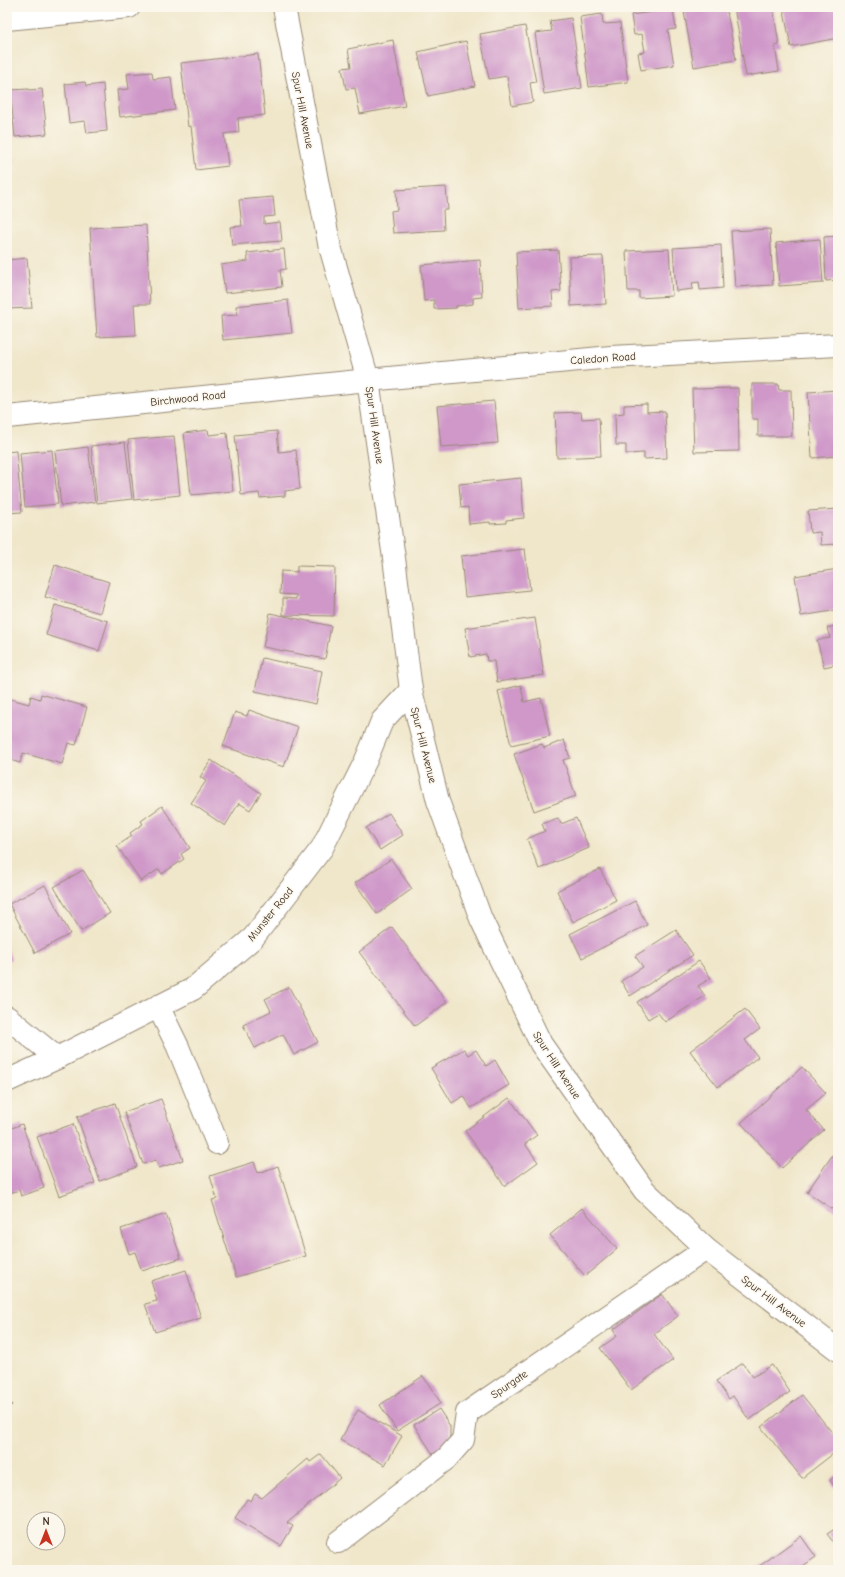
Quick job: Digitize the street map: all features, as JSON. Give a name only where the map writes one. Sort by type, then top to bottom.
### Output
[{"type":"street","name":"Spur Hill Avenue","points":[[284,7],[328,244],[368,380],[394,558],[410,690],[440,808],[481,919],[541,1044],[644,1190],[706,1249],[838,1350]]},
{"type":"street","points":[[7,19],[117,8]]},
{"type":"street","name":"Caledon Road","points":[[368,380],[611,357],[838,345]]},
{"type":"street","name":"Birchwood Road","points":[[7,417],[368,380]]},
{"type":"street","name":"Munster Road","points":[[7,1081],[57,1058],[193,989],[253,938],[322,848],[366,760],[382,721],[410,690]]},
{"type":"street","points":[[158,1006],[178,1047],[217,1143]]},
{"type":"street","points":[[7,1017],[57,1058]]},
{"type":"street","name":"Spurgate","points":[[338,1542],[446,1459],[463,1440],[467,1413],[706,1249]]},
{"type":"building","points":[[695,7],[726,7],[736,60],[694,67],[684,12],[695,10]]},
{"type":"building","points":[[734,7],[773,7],[779,45],[775,46],[779,71],[746,76]]},
{"type":"building","points":[[783,7],[838,7],[838,38],[791,47]]},
{"type":"building","points":[[673,9],[676,29],[668,30],[674,65],[641,70],[638,53],[645,52],[642,34],[634,35],[631,15]]},
{"type":"building","points":[[602,14],[603,24],[620,23],[628,82],[589,87],[580,17]]},
{"type":"building","points":[[571,18],[582,88],[544,94],[535,33],[552,31],[550,21]]},
{"type":"building","points":[[525,26],[536,82],[530,83],[533,102],[512,106],[507,76],[489,79],[480,34]]},
{"type":"building","points":[[393,40],[405,106],[360,114],[355,88],[346,89],[342,68],[351,67],[348,49]]},
{"type":"building","points":[[466,41],[475,86],[428,96],[418,52]]},
{"type":"building","points":[[258,54],[265,115],[238,118],[239,132],[224,134],[228,166],[196,170],[191,126],[188,127],[181,63]]},
{"type":"building","points":[[152,72],[153,79],[171,77],[175,110],[120,117],[117,90],[129,89],[127,74]]},
{"type":"building","points":[[85,82],[86,86],[103,84],[107,131],[87,133],[85,121],[69,123],[65,84]]},
{"type":"building","points":[[42,89],[47,134],[15,137],[10,90]]},
{"type":"building","points":[[7,128],[12,163],[7,163]]},
{"type":"building","points":[[446,187],[448,210],[443,210],[444,230],[393,233],[391,211],[397,210],[396,190]]},
{"type":"building","points":[[273,197],[275,216],[264,217],[264,224],[280,222],[282,241],[232,245],[230,227],[242,226],[239,200]]},
{"type":"building","points":[[146,225],[150,304],[134,304],[136,335],[97,337],[90,228]]},
{"type":"building","points":[[770,229],[773,285],[735,287],[731,231]]},
{"type":"building","points":[[838,236],[838,280],[826,281],[824,237]]},
{"type":"building","points":[[820,239],[823,283],[779,286],[776,243]]},
{"type":"building","points":[[721,245],[723,288],[700,290],[699,282],[692,283],[693,289],[676,291],[673,248]]},
{"type":"building","points":[[284,249],[286,269],[280,270],[282,287],[225,293],[221,265],[248,261],[247,253]]},
{"type":"building","points":[[669,249],[672,296],[639,298],[639,291],[628,291],[626,251]]},
{"type":"building","points":[[558,250],[561,291],[552,292],[553,306],[519,308],[516,252]]},
{"type":"building","points":[[603,256],[606,304],[571,306],[569,257]]},
{"type":"building","points":[[27,258],[32,308],[7,309],[7,260]]},
{"type":"building","points":[[480,260],[482,297],[473,298],[473,304],[456,306],[456,308],[434,309],[434,300],[424,301],[421,265]]},
{"type":"building","points":[[288,300],[292,333],[223,340],[221,316],[237,315],[236,306]]},
{"type":"building","points":[[752,384],[778,384],[779,390],[791,390],[792,436],[758,436],[758,419],[752,419]]},
{"type":"building","points":[[738,388],[739,451],[694,452],[692,389]]},
{"type":"building","points":[[838,390],[838,456],[812,458],[808,392]]},
{"type":"building","points":[[494,401],[498,443],[441,447],[437,406]]},
{"type":"building","points":[[647,404],[647,412],[665,411],[667,458],[644,459],[644,453],[626,454],[626,445],[616,445],[615,414],[624,413],[624,405]]},
{"type":"building","points":[[581,412],[582,419],[599,418],[601,456],[557,458],[555,413]]},
{"type":"building","points":[[208,430],[209,435],[227,433],[233,491],[191,495],[184,433]]},
{"type":"building","points":[[277,431],[279,452],[296,450],[300,489],[285,491],[285,496],[260,498],[259,493],[241,495],[235,435]]},
{"type":"building","points":[[174,436],[180,495],[134,500],[128,440]]},
{"type":"building","points":[[125,442],[132,499],[97,503],[91,446]]},
{"type":"building","points":[[88,447],[95,502],[61,506],[55,451]]},
{"type":"building","points":[[52,450],[58,504],[25,507],[20,453]]},
{"type":"building","points":[[16,451],[22,512],[7,513],[7,452]]},
{"type":"building","points":[[521,478],[524,518],[506,520],[506,523],[490,524],[490,522],[469,524],[468,507],[461,508],[459,484]]},
{"type":"building","points":[[838,509],[838,544],[821,545],[820,532],[810,533],[808,511]]},
{"type":"building","points":[[525,549],[530,590],[465,597],[461,556]]},
{"type":"building","points":[[55,565],[109,582],[100,613],[45,597]]},
{"type":"building","points":[[297,566],[335,567],[334,616],[283,615],[283,598],[296,599],[296,595],[280,594],[281,571],[297,572]]},
{"type":"building","points":[[838,569],[838,610],[801,616],[795,576]]},
{"type":"building","points":[[55,605],[108,621],[99,651],[46,635]]},
{"type":"building","points":[[270,613],[331,626],[325,659],[263,647]]},
{"type":"building","points":[[535,618],[544,675],[497,682],[494,661],[487,661],[486,654],[470,657],[465,628]]},
{"type":"building","points":[[838,625],[838,664],[824,667],[817,640],[830,638],[827,628]]},
{"type":"building","points":[[262,658],[322,671],[316,704],[255,691]]},
{"type":"building","points":[[521,685],[524,702],[541,698],[550,736],[511,745],[498,691]]},
{"type":"building","points":[[41,694],[87,707],[76,745],[68,743],[62,764],[23,753],[20,763],[7,759],[7,698],[29,704],[31,696],[40,699]]},
{"type":"building","points":[[249,710],[298,727],[284,767],[223,746],[235,712],[247,716]]},
{"type":"building","points":[[564,740],[570,758],[563,760],[576,796],[534,811],[514,754],[542,744],[544,748]]},
{"type":"building","points":[[211,760],[261,793],[250,810],[239,803],[225,826],[191,803],[206,781],[200,777]]},
{"type":"building","points":[[162,806],[190,848],[181,854],[184,859],[162,874],[159,869],[141,881],[117,846],[132,836],[130,833],[143,824],[141,821]]},
{"type":"building","points":[[389,813],[403,835],[380,850],[366,828]]},
{"type":"building","points":[[558,818],[561,824],[576,818],[589,848],[539,869],[527,839],[545,831],[542,824]]},
{"type":"building","points":[[391,859],[412,889],[377,914],[355,883]]},
{"type":"building","points":[[600,869],[616,900],[573,922],[557,891]]},
{"type":"building","points":[[83,870],[110,913],[81,931],[54,887]]},
{"type":"building","points":[[45,885],[70,934],[35,953],[9,904]]},
{"type":"building","points":[[635,901],[647,925],[582,958],[570,934]]},
{"type":"building","points":[[392,927],[447,1002],[415,1026],[359,952]]},
{"type":"building","points":[[676,930],[693,955],[630,996],[621,981],[643,967],[635,956]]},
{"type":"building","points":[[7,948],[11,959],[7,961]]},
{"type":"building","points":[[699,961],[711,978],[698,986],[705,996],[665,1022],[658,1013],[648,1019],[637,1002]]},
{"type":"building","points":[[289,987],[318,1042],[294,1055],[283,1034],[255,1048],[243,1025],[271,1011],[265,999]]},
{"type":"building","points":[[745,1009],[760,1029],[745,1040],[758,1057],[718,1087],[690,1051]]},
{"type":"building","points":[[464,1049],[468,1055],[476,1050],[486,1066],[495,1060],[509,1085],[471,1108],[464,1096],[452,1103],[431,1068]]},
{"type":"building","points":[[802,1067],[826,1093],[806,1110],[824,1130],[782,1168],[741,1123]]},
{"type":"building","points":[[509,1098],[537,1135],[525,1144],[538,1162],[505,1186],[465,1131]]},
{"type":"building","points":[[161,1099],[183,1160],[159,1168],[156,1160],[143,1164],[124,1112]]},
{"type":"building","points":[[115,1103],[137,1167],[100,1181],[77,1117]]},
{"type":"building","points":[[22,1124],[44,1188],[21,1196],[19,1190],[7,1194],[7,1130]]},
{"type":"building","points":[[73,1124],[95,1183],[59,1196],[37,1137]]},
{"type":"building","points":[[838,1147],[838,1213],[807,1192]]},
{"type":"building","points":[[254,1162],[258,1173],[278,1166],[306,1256],[236,1277],[212,1200],[217,1199],[210,1176]]},
{"type":"building","points":[[582,1208],[617,1249],[585,1276],[550,1235]]},
{"type":"building","points":[[166,1214],[181,1258],[142,1271],[135,1252],[129,1254],[121,1229]]},
{"type":"building","points":[[186,1270],[201,1318],[155,1332],[145,1304],[157,1301],[151,1281]]},
{"type":"building","points":[[662,1294],[678,1316],[654,1334],[673,1360],[631,1390],[600,1348],[617,1336],[613,1330]]},
{"type":"building","points":[[743,1363],[753,1377],[772,1365],[790,1392],[749,1420],[733,1396],[729,1399],[716,1381]]},
{"type":"building","points":[[423,1376],[441,1403],[397,1431],[380,1405]]},
{"type":"building","points":[[802,1395],[838,1440],[838,1450],[802,1478],[761,1427]]},
{"type":"building","points":[[7,1397],[12,1405],[7,1408]]},
{"type":"building","points":[[439,1409],[450,1426],[450,1436],[446,1446],[433,1454],[414,1425]]},
{"type":"building","points":[[358,1410],[402,1436],[385,1465],[340,1440]]},
{"type":"building","points":[[321,1454],[340,1478],[287,1523],[293,1526],[281,1546],[235,1518],[247,1499],[251,1501],[255,1494],[262,1498],[308,1459],[310,1462]]},
{"type":"building","points":[[838,1474],[838,1492],[830,1480]]},
{"type":"building","points":[[838,1527],[838,1548],[827,1534]]},
{"type":"building","points":[[801,1536],[816,1557],[797,1570],[754,1570]]}]
